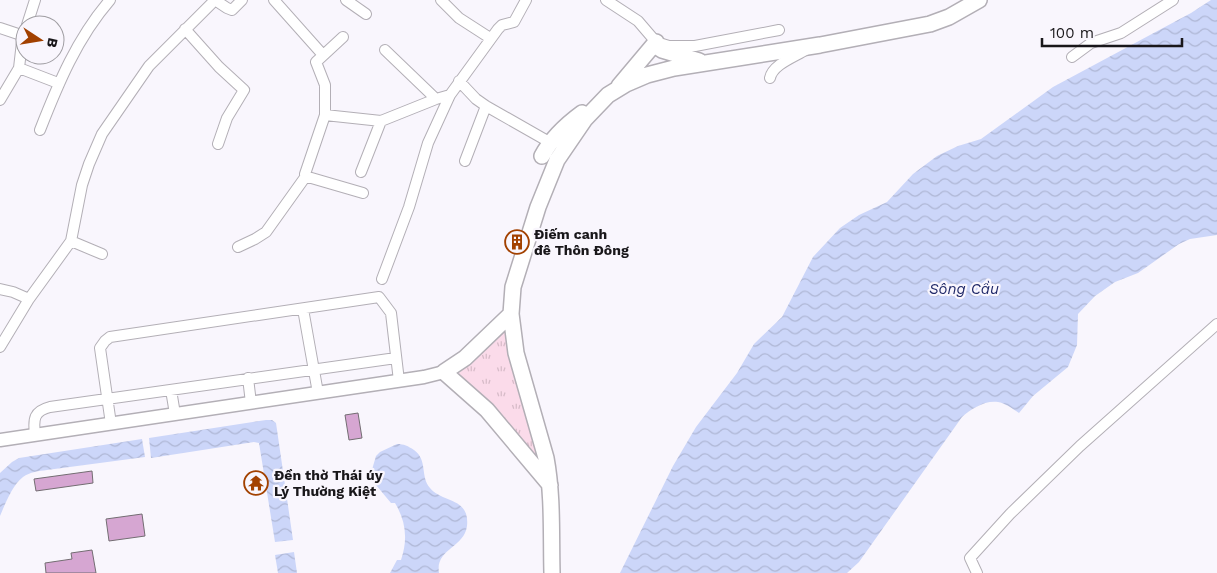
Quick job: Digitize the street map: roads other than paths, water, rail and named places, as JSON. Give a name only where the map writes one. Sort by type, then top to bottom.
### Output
[{"type":"main road","points":[[617,89],[647,75],[674,68],[704,67],[940,21],[979,0]]},
{"type":"main road","points":[[552,573],[550,485],[546,458],[516,353],[511,314],[513,287],[518,267],[538,207],[557,160],[585,119],[617,89],[656,42],[662,50],[704,67]]},
{"type":"main road","points":[[542,156],[551,143],[572,121],[603,101]]},
{"type":"main road","points":[[511,314],[465,358],[444,372],[486,410],[550,485]]},
{"type":"street","points":[[30,15],[35,0]]},
{"type":"street","points":[[40,130],[58,83],[75,51],[95,18],[110,0]]},
{"type":"street","points":[[0,346],[29,299],[71,241],[88,164],[102,134],[149,66],[215,0],[232,10],[242,0]]},
{"type":"street","points":[[274,0],[323,55]]},
{"type":"street","points":[[346,0],[366,14]]},
{"type":"street","points":[[441,0],[459,18],[490,38]]},
{"type":"street","points":[[382,279],[409,207],[428,143],[450,95],[490,38],[502,25],[514,22],[526,0]]},
{"type":"street","points":[[606,0],[638,21],[656,42],[669,46],[695,46],[779,30]]},
{"type":"street","points":[[1072,57],[1091,44],[1121,33],[1173,0]]},
{"type":"street","points":[[0,28],[15,32]]},
{"type":"street","points":[[185,29],[219,67],[243,88],[243,92],[227,118],[218,144]]},
{"type":"street","points":[[238,247],[255,240],[266,232],[306,176],[325,115],[325,85],[316,61],[342,37]]},
{"type":"street","points":[[770,78],[777,67],[812,46]]},
{"type":"street","points":[[385,50],[436,99]]},
{"type":"street","points":[[0,100],[19,65]]},
{"type":"street","points":[[19,68],[58,83]]},
{"type":"street","points":[[459,80],[476,99],[486,106],[551,143]]},
{"type":"street","points":[[325,115],[381,121],[450,95]]},
{"type":"street","points":[[464,161],[486,106]]},
{"type":"street","points":[[361,172],[381,121]]},
{"type":"street","points":[[306,176],[364,193]]},
{"type":"street","points":[[71,241],[102,254]]},
{"type":"street","points":[[0,289],[29,299]]},
{"type":"street","points":[[111,424],[100,348],[104,341],[110,337],[379,296],[391,313],[398,380]]},
{"type":"street","points":[[303,309],[318,393]]},
{"type":"street","points":[[977,573],[970,558],[1010,514],[1080,446],[1217,324]]},
{"type":"street","points":[[35,434],[36,414],[40,410],[50,407],[396,358]]},
{"type":"street","points":[[0,440],[424,377],[444,372]]},
{"type":"street","points":[[248,378],[251,403]]},
{"type":"street","points":[[171,390],[175,414]]},
{"type":"water","name":"Sông Cầu","points":[[1211,0],[1217,0],[1217,235],[1190,239],[1179,244],[1138,273],[1115,282],[1095,296],[1078,314],[1077,345],[1068,367],[1033,396],[1019,413],[1009,406],[998,402],[988,402],[978,406],[962,417],[859,562],[847,573],[620,573],[673,466],[696,427],[737,373],[754,344],[782,317],[813,257],[840,228],[859,215],[887,202],[913,174],[937,156],[958,146],[981,139],[1053,87],[1191,13]]},
{"type":"water","points":[[272,420],[276,423],[293,540],[275,542],[259,443],[254,442],[151,458],[149,438]]},
{"type":"water","points":[[142,439],[145,457],[41,471],[26,475],[19,480],[13,489],[0,516],[0,473],[19,458]]},
{"type":"water","points":[[397,444],[408,446],[418,454],[423,464],[425,479],[430,488],[435,493],[460,505],[467,517],[465,533],[441,559],[439,573],[390,573],[397,560],[401,560],[403,553],[405,545],[404,524],[395,503],[391,503],[376,485],[371,473],[376,456]]},
{"type":"water","points":[[294,552],[297,573],[278,573],[275,555]]},
{"type":"place","name":"Điếm canh đê Thôn Đông","points":[[517,242]]},
{"type":"place","name":"Đền thờ Thái úy Lý Thường Kiệt","points":[[256,483]]}]
